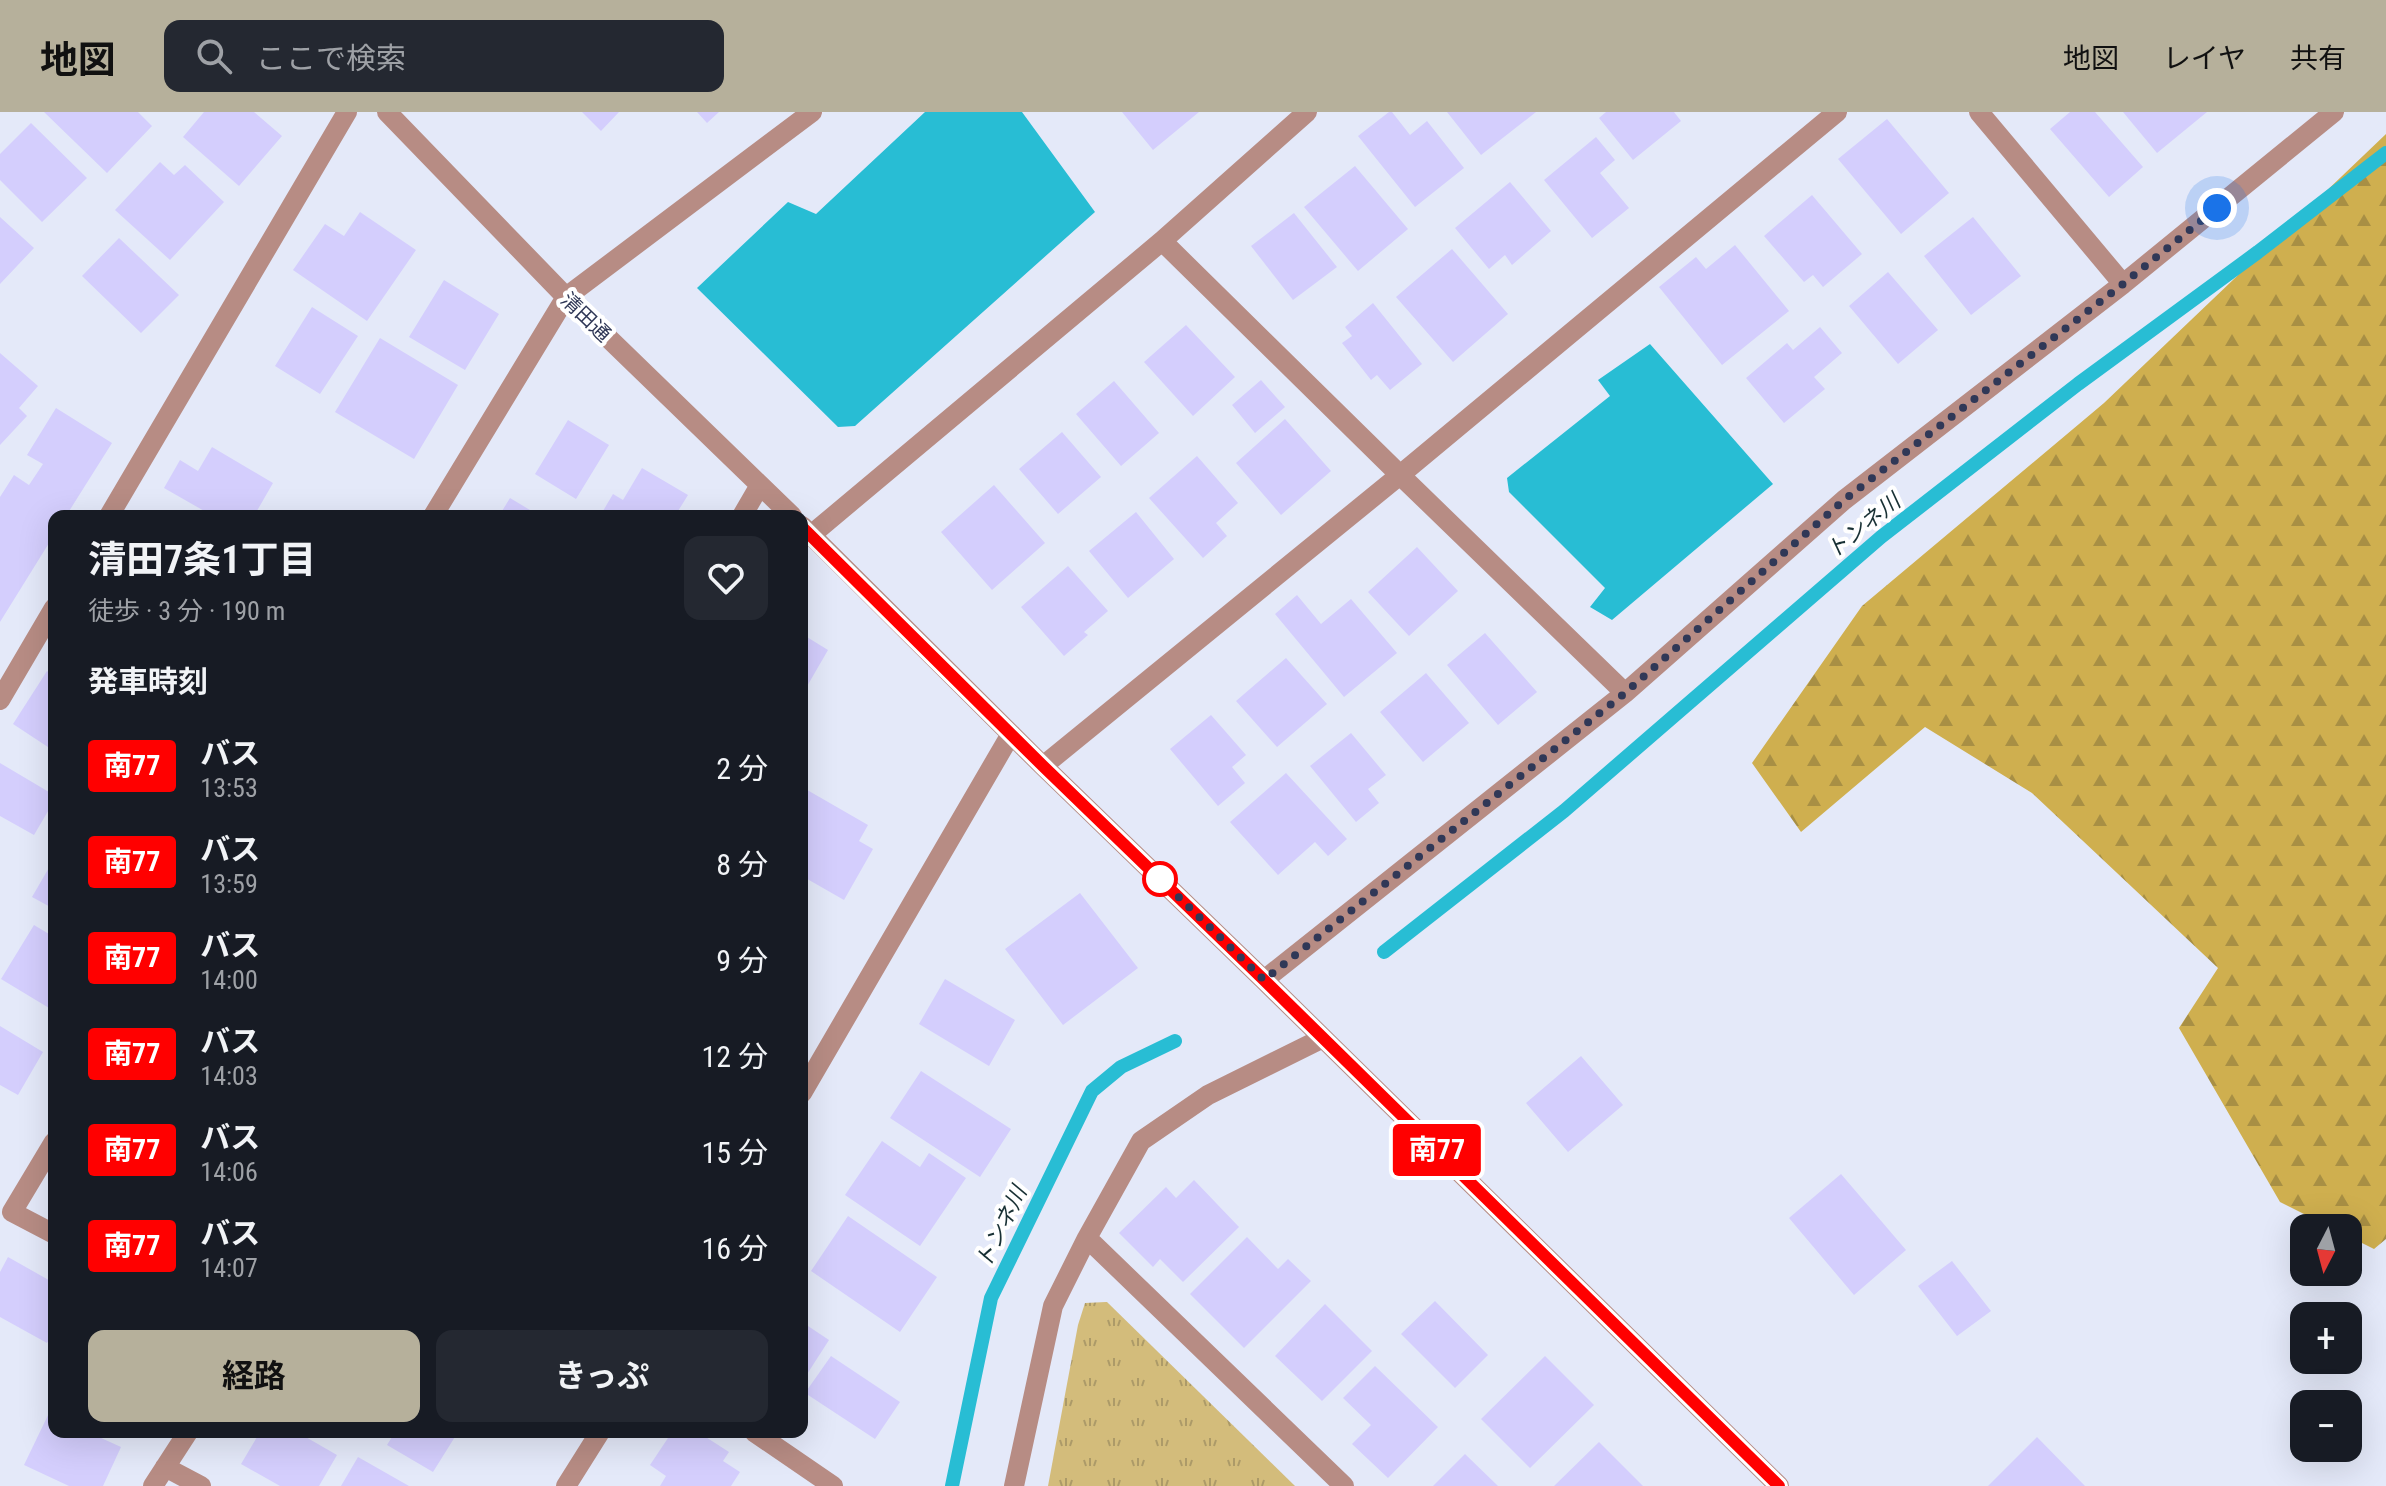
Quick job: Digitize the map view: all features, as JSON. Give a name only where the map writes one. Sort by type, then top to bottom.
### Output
[{"type":"street","points":[[113,510],[347,112]]},
{"type":"street","name":"清田通","points":[[387,112],[566,297],[786,510]]},
{"type":"street","points":[[437,510],[566,297],[812,112]]},
{"type":"street","points":[[808,529],[1162,241],[1307,112]]},
{"type":"street","points":[[1043,766],[1837,112]]},
{"type":"street","points":[[1979,112],[2123,284]]},
{"type":"street","points":[[1264,980],[1625,693],[1844,500],[2123,284],[2334,112]]},
{"type":"street","points":[[1162,241],[1625,693]]},
{"type":"street","points":[[745,510],[760,485]]},
{"type":"street","points":[[808,533],[1779,1486]]},
{"type":"street","points":[[0,700],[48,618]]},
{"type":"street","points":[[808,1083],[1011,734]]},
{"type":"street","points":[[1014,1486],[1053,1306],[1141,1141],[1208,1095],[1323,1038]]},
{"type":"street","points":[[48,1152],[12,1212],[48,1231]]},
{"type":"street","points":[[1087,1238],[1344,1486]]},
{"type":"street","points":[[153,1486],[184,1438]]},
{"type":"street","points":[[566,1486],[596,1438]]},
{"type":"street","points":[[763,1438],[833,1486]]},
{"type":"street","points":[[165,1467],[201,1486]]},
{"type":"green space","points":[[2386,134],[2386,1239],[2374,1249],[2362,1243],[2362,1214],[2304,1214],[2280,1202],[2179,1028],[2218,968],[2032,793],[1925,727],[1801,832],[1752,763],[1862,606],[2104,403]]},
{"type":"green space","points":[[1107,1302],[1295,1486],[1048,1486],[1078,1325],[1085,1303]]},
{"type":"water","points":[[925,112],[1022,112],[1095,212],[855,426],[838,427],[697,288],[788,202],[816,214]]},
{"type":"water","points":[[1650,344],[1773,484],[1612,620],[1590,607],[1605,588],[1509,492],[1507,478],[1610,396],[1598,380]]},
{"type":"building","points":[[44,112],[138,112],[152,126],[107,173]]},
{"type":"building","points":[[204,112],[254,112],[282,136],[239,186],[183,137]]},
{"type":"building","points":[[582,112],[619,112],[601,131]]},
{"type":"building","points":[[697,112],[719,112],[707,123]]},
{"type":"building","points":[[1122,112],[1199,112],[1153,150]]},
{"type":"building","points":[[1389,112],[1410,135],[1427,121],[1464,168],[1415,207],[1358,136]]},
{"type":"building","points":[[1447,112],[1536,112],[1481,155]]},
{"type":"building","points":[[1606,112],[1674,112],[1681,121],[1633,160],[1599,118]]},
{"type":"building","points":[[2070,112],[2095,112],[2143,167],[2109,197],[2050,129]]},
{"type":"building","points":[[2123,112],[2207,112],[2157,153]]},
{"type":"building","points":[[1887,119],[1949,193],[1901,234],[1838,159]]},
{"type":"building","points":[[31,123],[87,178],[42,222],[0,180],[0,154]]},
{"type":"building","points":[[1596,137],[1615,160],[1600,173],[1629,208],[1592,238],[1544,180]]},
{"type":"building","points":[[160,162],[174,175],[185,165],[224,202],[170,260],[115,210]]},
{"type":"building","points":[[1355,166],[1408,229],[1358,271],[1304,207]]},
{"type":"building","points":[[1510,182],[1551,231],[1512,265],[1505,255],[1489,269],[1455,228]]},
{"type":"building","points":[[1812,195],[1862,254],[1823,287],[1813,275],[1804,282],[1764,236]]},
{"type":"building","points":[[360,212],[416,250],[367,321],[293,270],[325,224],[344,236]]},
{"type":"building","points":[[1294,213],[1337,267],[1293,300],[1251,246]]},
{"type":"building","points":[[0,217],[34,248],[0,284]]},
{"type":"building","points":[[1973,217],[2021,276],[1971,315],[1924,256]]},
{"type":"building","points":[[119,238],[179,295],[141,333],[82,276]]},
{"type":"building","points":[[1735,245],[1789,311],[1722,365],[1659,287],[1696,257],[1706,269]]},
{"type":"building","points":[[1452,249],[1508,314],[1453,362],[1396,297]]},
{"type":"building","points":[[1888,272],[1938,330],[1898,364],[1849,306]]},
{"type":"building","points":[[444,280],[499,314],[465,370],[409,337]]},
{"type":"building","points":[[1373,303],[1422,364],[1390,390],[1377,375],[1371,380],[1342,343],[1352,336],[1345,327]]},
{"type":"building","points":[[312,307],[358,336],[320,394],[275,366]]},
{"type":"building","points":[[1186,325],[1235,377],[1193,416],[1144,362]]},
{"type":"building","points":[[1820,327],[1842,353],[1814,377],[1825,389],[1784,423],[1746,378],[1787,343],[1793,350]]},
{"type":"building","points":[[380,338],[458,385],[414,459],[335,412]]},
{"type":"building","points":[[0,353],[38,386],[19,408],[27,416],[0,445]]},
{"type":"building","points":[[1261,380],[1285,407],[1255,433],[1232,405]]},
{"type":"building","points":[[1114,381],[1159,433],[1121,466],[1076,414]]},
{"type":"building","points":[[56,408],[112,443],[70,510],[48,510],[48,545],[0,622],[0,497],[14,475],[29,485],[43,464],[27,455]]},
{"type":"building","points":[[1285,419],[1331,471],[1281,515],[1236,463]]},
{"type":"building","points":[[568,420],[609,445],[576,499],[535,474]]},
{"type":"building","points":[[1062,432],[1101,477],[1058,514],[1019,469]]},
{"type":"building","points":[[212,447],[273,483],[257,510],[202,510],[164,488],[180,460],[198,471]]},
{"type":"building","points":[[1197,456],[1238,503],[1216,523],[1227,536],[1203,558],[1149,498]]},
{"type":"building","points":[[642,468],[688,495],[679,510],[604,510],[613,494],[623,500]]},
{"type":"building","points":[[994,485],[1045,543],[992,590],[941,532]]},
{"type":"building","points":[[510,498],[530,510],[503,510]]},
{"type":"building","points":[[1136,512],[1174,559],[1128,598],[1089,551]]},
{"type":"building","points":[[1417,547],[1458,591],[1409,636],[1368,592]]},
{"type":"building","points":[[1068,566],[1108,611],[1084,632],[1088,635],[1064,656],[1021,607]]},
{"type":"building","points":[[1297,595],[1321,624],[1351,599],[1397,653],[1344,697],[1275,614]]},
{"type":"building","points":[[1485,633],[1537,692],[1498,725],[1447,665]]},
{"type":"building","points":[[808,638],[828,650],[808,685]]},
{"type":"building","points":[[1286,658],[1327,704],[1277,747],[1236,701]]},
{"type":"building","points":[[47,671],[48,747],[13,724]]},
{"type":"building","points":[[1426,673],[1469,723],[1423,762],[1380,712]]},
{"type":"building","points":[[1211,715],[1246,755],[1232,767],[1245,783],[1218,806],[1170,749]]},
{"type":"building","points":[[1351,733],[1386,775],[1368,789],[1379,803],[1356,822],[1310,766]]},
{"type":"building","points":[[0,763],[48,791],[48,811],[34,835],[0,816]]},
{"type":"building","points":[[1286,773],[1347,839],[1328,856],[1315,842],[1278,875],[1230,822]]},
{"type":"building","points":[[808,790],[868,825],[859,841],[873,849],[844,900],[808,879]]},
{"type":"building","points":[[48,869],[48,906],[32,897]]},
{"type":"building","points":[[1080,893],[1138,968],[1063,1025],[1005,949]]},
{"type":"building","points":[[34,925],[48,933],[48,1007],[1,979]]},
{"type":"building","points":[[945,979],[1015,1020],[989,1066],[919,1024]]},
{"type":"building","points":[[0,1026],[43,1052],[18,1095],[0,1085]]},
{"type":"building","points":[[1581,1056],[1623,1105],[1568,1152],[1526,1103]]},
{"type":"building","points":[[921,1071],[1011,1129],[980,1177],[890,1118]]},
{"type":"building","points":[[882,1141],[920,1167],[929,1153],[966,1178],[920,1246],[845,1195]]},
{"type":"building","points":[[1841,1174],[1906,1250],[1854,1295],[1789,1218]]},
{"type":"building","points":[[1194,1180],[1239,1227],[1183,1282],[1160,1259],[1153,1267],[1119,1233],[1166,1187],[1176,1198]]},
{"type":"building","points":[[848,1216],[937,1277],[900,1332],[811,1271]]},
{"type":"building","points":[[1247,1237],[1278,1269],[1288,1259],[1311,1281],[1244,1348],[1190,1294]]},
{"type":"building","points":[[8,1257],[48,1280],[47,1343],[0,1317],[0,1272]]},
{"type":"building","points":[[1952,1261],[1991,1311],[1957,1336],[1918,1286]]},
{"type":"building","points":[[1435,1301],[1488,1355],[1455,1388],[1401,1334]]},
{"type":"building","points":[[1325,1304],[1372,1351],[1322,1401],[1275,1356]]},
{"type":"building","points":[[808,1326],[829,1340],[808,1373]]},
{"type":"building","points":[[831,1356],[900,1402],[875,1439],[808,1395],[808,1389]]},
{"type":"building","points":[[1545,1356],[1594,1405],[1530,1468],[1481,1419]]},
{"type":"building","points":[[1375,1366],[1438,1427],[1388,1478],[1352,1444],[1371,1425],[1343,1398]]},
{"type":"building","points":[[48,1415],[48,1438],[101,1438],[121,1447],[103,1486],[69,1486],[24,1465]]},
{"type":"building","points":[[2037,1437],[2085,1486],[1988,1486]]},
{"type":"building","points":[[256,1438],[307,1438],[337,1455],[319,1486],[280,1486],[241,1464]]},
{"type":"building","points":[[391,1438],[454,1438],[433,1472],[387,1445]]},
{"type":"building","points":[[668,1438],[707,1438],[729,1452],[723,1461],[740,1472],[731,1486],[660,1486],[666,1476],[650,1465]]},
{"type":"building","points":[[1599,1442],[1643,1486],[1554,1486]]},
{"type":"building","points":[[1465,1454],[1498,1486],[1433,1486]]},
{"type":"building","points":[[358,1457],[409,1486],[341,1486]]},
{"type":"waterway","name":"トンネ川","points":[[1384,952],[1564,811],[1881,537],[2078,384],[2386,153]]},
{"type":"waterway","name":"トンネ川","points":[[952,1486],[991,1298],[1092,1091],[1121,1067],[1175,1041]]},
{"type":"bus line","name":"南77","points":[[808,533],[1779,1486]]},
{"type":"route","points":[[1160,879],[1154,873],[1264,980],[1625,693],[1844,500],[2217,208]]}]
